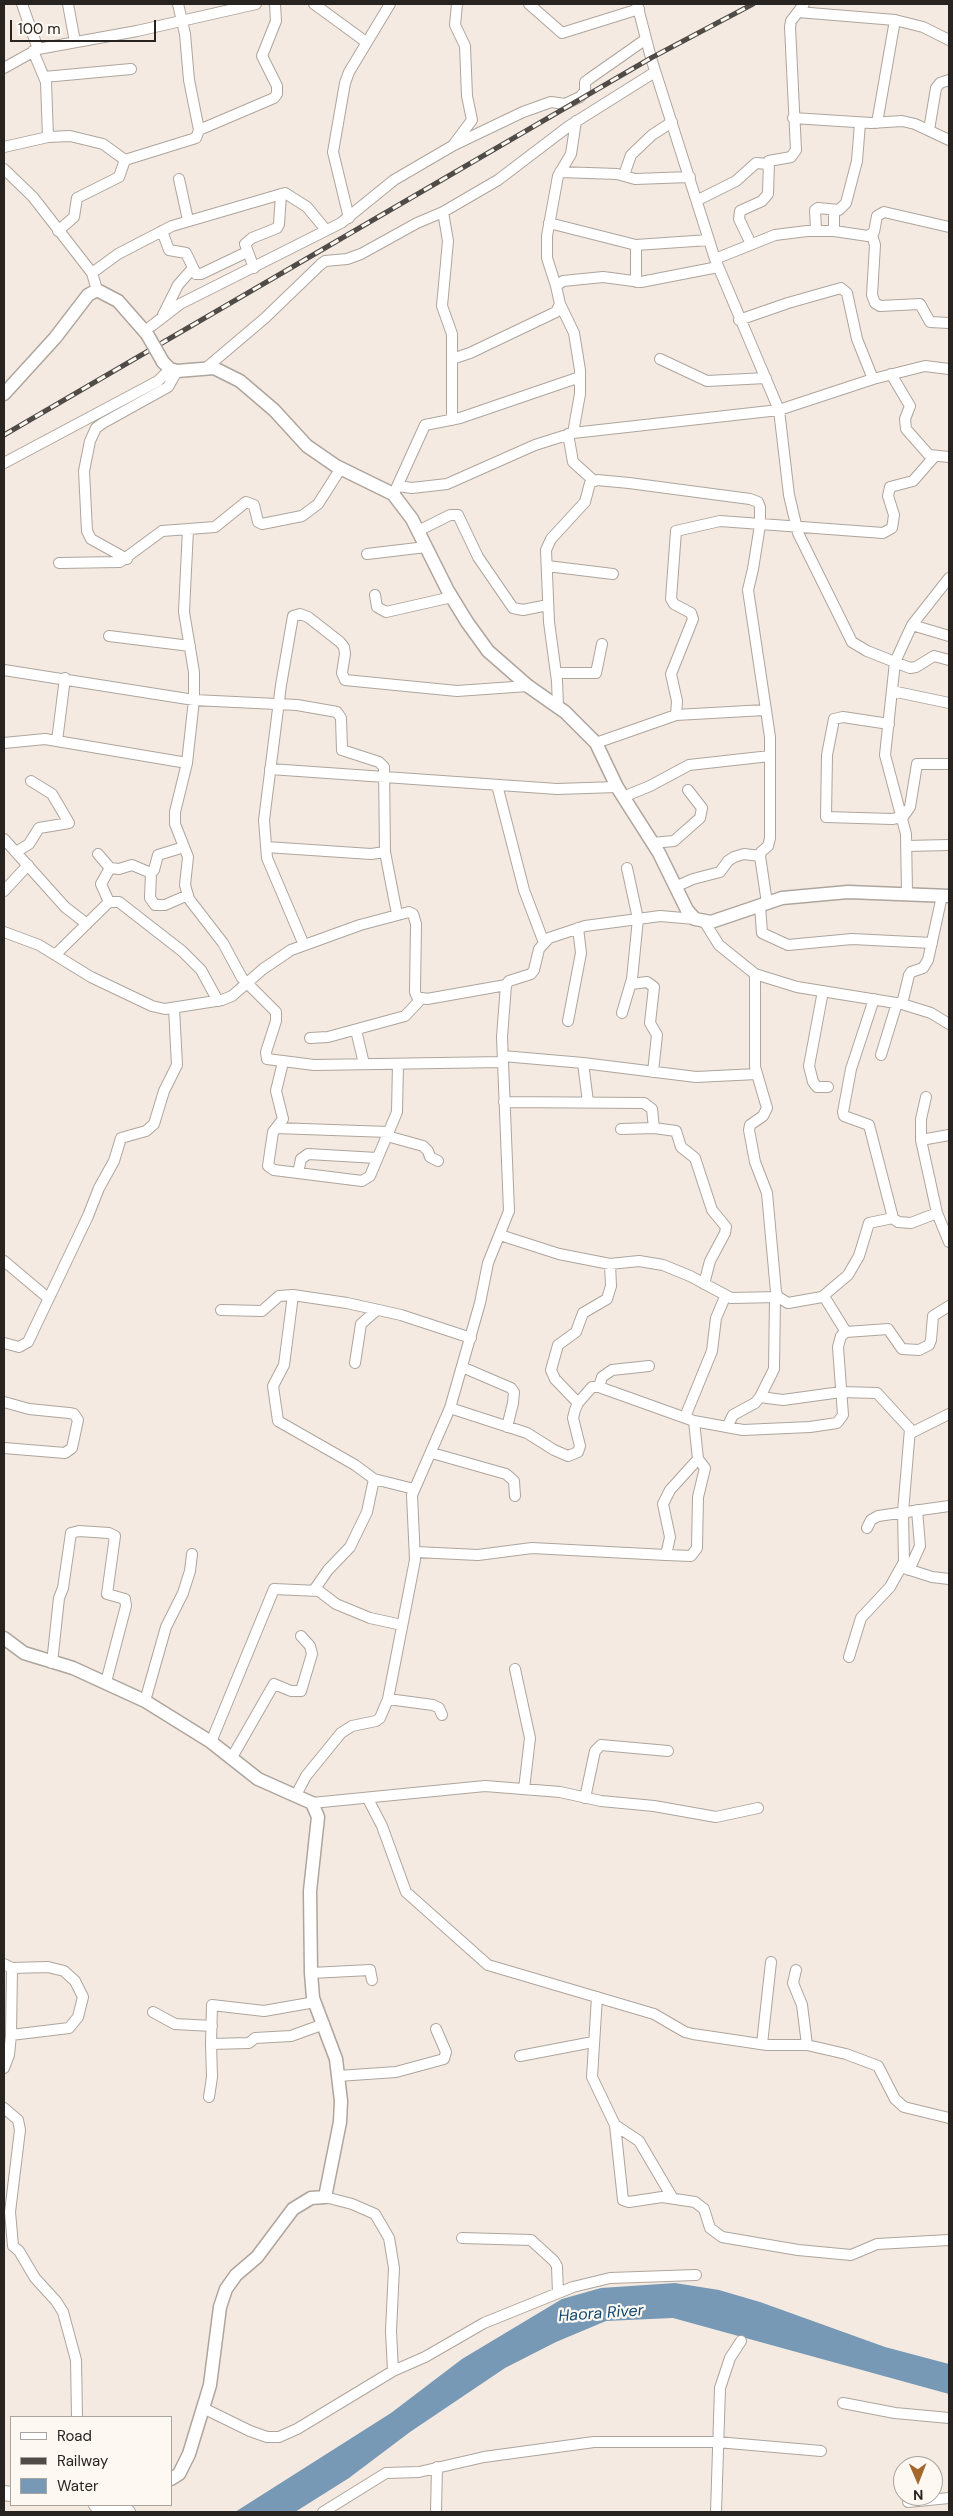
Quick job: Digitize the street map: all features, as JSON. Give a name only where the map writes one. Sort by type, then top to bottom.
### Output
[{"type":"main road","points":[[101,2506],[128,2512]]},
{"type":"street","points":[[22,4],[44,77],[48,137]]},
{"type":"street","points":[[68,4],[75,42]]},
{"type":"street","points":[[4,148],[48,137],[70,136],[97,142],[110,148],[121,159],[125,160],[194,140],[198,130],[189,80],[182,19],[178,4]]},
{"type":"street","points":[[4,68],[35,50],[128,33],[182,19],[256,4]]},
{"type":"street","points":[[198,130],[274,98],[277,94],[277,86],[262,56],[276,21],[275,4]]},
{"type":"street","points":[[314,4],[366,42]]},
{"type":"street","points":[[349,218],[334,163],[334,144],[347,77],[390,4]]},
{"type":"street","points":[[454,145],[472,120],[467,96],[466,52],[463,40],[455,25],[457,4]]},
{"type":"street","points":[[529,4],[562,33],[638,6],[655,72],[698,200],[716,263],[779,410],[789,495],[795,528],[848,638],[867,651],[913,668],[934,656],[949,660]]},
{"type":"street","points":[[698,200],[736,181],[756,163],[768,164],[773,160],[791,157],[794,154],[790,27],[791,21],[801,8],[895,20],[923,27],[949,40]]},
{"type":"street","points":[[877,123],[895,20]]},
{"type":"street","points":[[146,333],[162,316],[180,304],[349,218],[394,180],[454,145],[523,112],[551,102],[565,104],[580,97],[585,91],[586,82],[589,79],[646,38]]},
{"type":"street","points":[[44,77],[131,69]]},
{"type":"street","points":[[206,368],[265,318],[320,265],[361,254],[417,223],[443,212],[498,180],[576,122],[655,72]]},
{"type":"street","points":[[929,130],[936,88],[940,83],[949,80]]},
{"type":"street","points":[[793,118],[860,123],[902,121],[929,130],[949,140]]},
{"type":"street","points":[[576,122],[571,154],[560,172],[549,223],[546,252],[560,304],[574,333],[580,377],[580,394],[570,434],[573,462],[593,480],[755,500],[760,507],[760,525],[754,570],[748,590],[766,710],[770,756],[770,838],[768,846],[761,852],[760,856],[764,905],[762,933],[788,945],[852,939],[932,943]]},
{"type":"street","points":[[624,175],[631,155],[652,135],[672,122]]},
{"type":"street","points":[[816,230],[815,210],[818,208],[839,210],[846,203],[857,161],[860,123]]},
{"type":"street","points":[[58,231],[74,217],[77,198],[119,177],[125,160]]},
{"type":"street","points":[[751,244],[738,215],[742,209],[762,201],[768,194],[768,164]]},
{"type":"street","points":[[4,169],[33,197],[92,273],[97,290],[118,301],[146,333],[170,368],[168,387],[103,423],[96,428],[90,441],[84,471],[87,531],[92,539],[127,559]]},
{"type":"street","points":[[560,172],[624,175],[635,178],[690,177]]},
{"type":"street","points":[[179,179],[188,220]]},
{"type":"street","points":[[92,273],[118,254],[188,220],[280,194],[290,195],[304,205],[326,230]]},
{"type":"street","points":[[254,268],[245,244],[247,241],[277,228],[279,224],[280,194]]},
{"type":"street","points":[[834,210],[834,231]]},
{"type":"street","points":[[443,212],[448,241],[442,306],[451,328],[452,420]]},
{"type":"street","points":[[949,227],[884,212],[877,216],[872,235],[875,245],[872,295],[875,303],[880,306],[920,304],[930,322],[949,323]]},
{"type":"street","points":[[549,223],[636,245],[709,240]]},
{"type":"street","points":[[556,286],[563,281],[603,277],[636,282],[716,263],[751,244],[775,235],[816,230],[872,235]]},
{"type":"street","points":[[162,231],[169,250],[186,253],[196,274],[201,274],[247,252]]},
{"type":"street","points":[[636,245],[636,282]]},
{"type":"street","points":[[162,316],[178,285],[193,268]]},
{"type":"street","points":[[739,320],[788,303],[841,288],[847,293],[857,339],[873,379]]},
{"type":"street","points":[[4,394],[55,338],[88,295],[97,290]]},
{"type":"street","points":[[452,359],[470,353],[556,312],[560,304]]},
{"type":"street","points":[[660,359],[708,381],[766,378]]},
{"type":"street","points":[[4,463],[158,381],[170,368],[214,368],[246,385],[274,410],[299,440],[340,468],[395,490],[448,484],[535,445],[570,434],[779,410],[891,374],[925,366],[949,369]]},
{"type":"street","points":[[891,374],[910,406],[905,419],[906,429],[925,451],[934,457],[949,457]]},
{"type":"street","points":[[395,490],[425,426],[452,420],[580,377]]},
{"type":"street","points":[[676,715],[677,701],[671,674],[692,619],[691,614],[674,604],[671,599],[676,531],[720,520],[795,528],[883,533],[892,528],[894,515],[888,490],[890,487],[913,481],[934,457]]},
{"type":"street","points":[[59,563],[115,564],[127,559],[162,531],[216,527],[246,502],[254,505],[258,522],[262,524],[302,516],[318,504],[340,468]]},
{"type":"street","points":[[558,706],[548,605],[547,544],[585,502],[593,480]]},
{"type":"street","points":[[395,490],[408,511],[452,597],[488,650],[528,686],[558,706],[588,733],[596,743],[620,792],[652,843],[687,910],[699,920],[719,945],[755,974],[790,986],[899,1003],[930,1013],[949,1024]]},
{"type":"street","points":[[418,531],[450,515],[458,515],[478,558],[513,608],[523,610],[548,605]]},
{"type":"street","points":[[188,528],[184,612],[194,672],[194,700],[187,763],[175,819],[188,857],[186,884],[188,895],[222,943],[239,974],[276,1012],[276,1021],[266,1056],[272,1061],[282,1062],[364,1064],[503,1059],[583,1063],[706,1078],[757,1074]]},
{"type":"street","points":[[367,554],[426,547]]},
{"type":"street","points":[[547,566],[613,574]]},
{"type":"street","points":[[906,893],[906,846],[903,817],[885,761],[895,662],[912,625],[949,578]]},
{"type":"street","points":[[375,594],[377,607],[386,612],[452,597]]},
{"type":"street","points":[[304,945],[270,869],[266,847],[264,806],[290,622],[293,616],[300,614],[308,617],[344,647],[342,673],[345,680],[457,691],[528,686]]},
{"type":"street","points":[[912,625],[949,636]]},
{"type":"street","points":[[109,636],[190,646]]},
{"type":"street","points":[[556,674],[596,673],[602,644]]},
{"type":"street","points":[[4,670],[65,678],[194,700],[297,706],[337,712],[341,718],[342,750],[383,764],[385,852],[397,914]]},
{"type":"street","points":[[58,741],[65,678]]},
{"type":"street","points":[[892,691],[949,703]]},
{"type":"street","points":[[596,743],[676,715],[766,710]]},
{"type":"street","points":[[889,724],[843,717],[834,719],[826,755],[824,814],[830,818],[892,819],[903,817],[910,807],[917,764],[949,764]]},
{"type":"street","points":[[4,743],[39,738],[187,763]]},
{"type":"street","points":[[270,769],[384,778],[620,792],[650,786],[689,765],[770,756]]},
{"type":"street","points":[[16,852],[29,844],[39,828],[69,823],[52,794],[31,781]]},
{"type":"street","points":[[497,785],[524,890],[544,943]]},
{"type":"street","points":[[652,843],[674,841],[700,818],[702,808],[688,790]]},
{"type":"street","points":[[4,838],[65,907],[87,924]]},
{"type":"street","points":[[906,846],[949,845]]},
{"type":"street","points":[[184,847],[158,855],[154,870],[151,873],[150,898],[155,905],[164,905],[188,895]]},
{"type":"street","points":[[266,847],[370,854],[385,852]]},
{"type":"street","points":[[98,854],[110,868],[118,869],[132,865],[151,873]]},
{"type":"street","points":[[676,887],[693,879],[720,872],[728,861],[734,857],[744,854],[760,856]]},
{"type":"street","points":[[4,891],[28,865]]},
{"type":"street","points":[[109,902],[102,884],[110,868]]},
{"type":"street","points":[[622,1013],[631,984],[638,919],[627,868]]},
{"type":"street","points":[[310,1038],[328,1037],[405,1016],[421,999],[506,985],[509,982],[531,974],[534,970],[539,949],[549,938],[578,928],[660,916],[717,920],[782,898],[848,892],[946,896],[926,965],[911,972],[909,975],[881,1055]]},
{"type":"street","points":[[55,955],[109,902]]},
{"type":"street","points":[[109,902],[124,904],[182,951],[201,970],[218,1001]]},
{"type":"street","points":[[4,932],[27,939],[91,977],[152,1006],[165,1009],[218,1001],[232,996],[291,950],[397,914],[409,912],[415,918],[415,992],[421,999]]},
{"type":"street","points":[[568,1021],[581,953],[578,928]]},
{"type":"street","points":[[728,1427],[733,1415],[755,1403],[760,1397],[775,1364],[776,1297],[772,1231],[767,1193],[755,1162],[749,1130],[750,1125],[763,1116],[767,1108],[755,1060],[755,974]]},
{"type":"street","points":[[631,984],[647,982],[654,987],[650,1023],[657,1035],[653,1072]]},
{"type":"street","points":[[296,1796],[306,1776],[341,1733],[352,1726],[380,1718],[388,1699],[416,1552],[411,1501],[414,1489],[432,1453],[450,1408],[471,1338],[488,1264],[508,1217],[510,1205],[502,1027],[506,985]]},
{"type":"street","points":[[823,991],[809,1066],[813,1082],[818,1087],[828,1087]]},
{"type":"street","points":[[874,999],[851,1069],[843,1112],[844,1116],[860,1120],[869,1125],[871,1129],[893,1218],[898,1222],[911,1223],[936,1213]]},
{"type":"street","points":[[4,1343],[14,1347],[24,1346],[84,1224],[99,1188],[114,1161],[121,1138],[146,1131],[154,1124],[164,1091],[177,1065],[174,1008]]},
{"type":"street","points":[[356,1030],[364,1064]]},
{"type":"street","points":[[282,1062],[276,1091],[282,1120],[273,1132],[268,1166],[274,1170],[362,1181],[370,1176],[398,1107],[398,1064]]},
{"type":"street","points":[[583,1063],[588,1102]]},
{"type":"street","points":[[926,1097],[921,1119],[920,1140],[936,1213],[949,1242]]},
{"type":"street","points":[[504,1102],[644,1103],[652,1110],[654,1128]]},
{"type":"street","points":[[276,1128],[388,1134],[423,1146],[428,1151],[430,1157],[438,1161]]},
{"type":"street","points":[[621,1129],[654,1128],[676,1131],[681,1148],[695,1158],[712,1210],[726,1227],[725,1234],[710,1261],[704,1284]]},
{"type":"street","points":[[920,1140],[949,1135]]},
{"type":"street","points":[[298,1173],[301,1159],[308,1154],[377,1158]]},
{"type":"street","points":[[500,1236],[559,1254],[610,1264],[638,1261],[663,1265],[704,1284],[725,1297],[776,1297],[793,1304],[822,1296],[848,1275],[858,1256],[869,1223],[893,1218]]},
{"type":"street","points":[[4,1261],[48,1298]]},
{"type":"street","points":[[578,1403],[554,1379],[551,1370],[558,1345],[576,1332],[582,1313],[607,1299],[610,1286],[610,1264]]},
{"type":"street","points":[[221,1310],[262,1311],[279,1296],[293,1295],[377,1310],[471,1338]]},
{"type":"street","points":[[293,1295],[284,1365],[273,1386],[278,1421],[355,1465],[374,1479],[414,1489]]},
{"type":"street","points":[[822,1296],[829,1302],[846,1332]]},
{"type":"street","points":[[416,1552],[478,1555],[532,1548],[691,1556],[697,1548],[698,1498],[705,1468],[698,1459],[690,1419],[712,1351],[716,1318],[725,1297]]},
{"type":"street","points":[[450,1408],[527,1433],[554,1450],[568,1456],[574,1455],[580,1446],[574,1418],[578,1403],[588,1390],[599,1387],[690,1419],[728,1427],[753,1430],[810,1427],[838,1423],[843,1415],[838,1347],[841,1336],[846,1332],[888,1329],[902,1349],[919,1350],[929,1345],[932,1340],[934,1316],[949,1306]]},
{"type":"street","points":[[355,1363],[361,1324],[377,1310]]},
{"type":"street","points":[[599,1387],[602,1377],[612,1370],[649,1366]]},
{"type":"street","points":[[462,1367],[511,1388],[514,1392],[513,1403],[507,1427]]},
{"type":"street","points":[[760,1397],[783,1400],[841,1392],[871,1392],[881,1395],[911,1433],[903,1512],[906,1568]]},
{"type":"street","points":[[4,1402],[29,1409],[69,1413],[77,1416],[78,1420],[72,1448],[65,1453],[4,1448]]},
{"type":"street","points":[[911,1433],[949,1414]]},
{"type":"street","points":[[432,1453],[506,1474],[514,1481],[516,1496]]},
{"type":"street","points":[[666,1555],[670,1537],[663,1504],[670,1490],[698,1459]]},
{"type":"street","points":[[314,1590],[328,1570],[350,1547],[367,1512],[374,1479]]},
{"type":"street","points":[[867,1528],[873,1518],[949,1506]]},
{"type":"street","points":[[850,1656],[861,1618],[906,1568],[920,1546],[917,1510]]},
{"type":"street","points":[[52,1663],[58,1598],[63,1588],[71,1533],[79,1531],[109,1533],[115,1536],[107,1594],[125,1599],[126,1606],[106,1682]]},
{"type":"street","points":[[145,1702],[166,1627],[183,1593],[190,1571],[192,1554]]},
{"type":"street","points":[[906,1568],[932,1577],[949,1579]]},
{"type":"street","points":[[211,1742],[226,1702],[256,1635],[270,1593],[278,1588],[314,1590],[324,1593],[336,1604],[370,1618],[402,1625]]},
{"type":"street","points":[[231,1759],[274,1684],[292,1691],[300,1691],[312,1654],[310,1646],[301,1636]]},
{"type":"street","points":[[4,1638],[24,1653],[52,1663],[74,1668],[145,1702],[211,1742],[258,1779],[312,1803],[368,1799],[468,1786],[560,1792],[585,1798],[716,1817],[758,1808]]},
{"type":"street","points":[[515,1670],[530,1738],[524,1789]]},
{"type":"street","points":[[388,1699],[433,1705],[439,1708],[442,1715]]},
{"type":"street","points":[[585,1798],[595,1751],[601,1745],[668,1751]]},
{"type":"street","points":[[368,1799],[382,1826],[406,1892],[488,1966],[654,2014],[685,2032],[762,2044],[807,2045],[846,2054],[878,2066],[895,2099],[904,2107],[949,2118]]},
{"type":"street","points":[[312,1803],[318,1817],[310,1891],[311,1973],[315,2002],[336,2060],[341,2101],[340,2122],[325,2197]]},
{"type":"street","points":[[762,2044],[771,1962]]},
{"type":"street","points":[[4,2068],[9,2055],[11,2035],[8,1966],[48,1967],[64,1971],[75,1981],[83,1997],[83,2003],[78,2016],[69,2028],[11,2035]]},
{"type":"street","points":[[311,1973],[370,1970],[372,1980]]},
{"type":"street","points":[[796,1970],[793,1983],[802,2005],[807,2045]]},
{"type":"street","points":[[598,1997],[591,2071],[593,2082],[615,2125],[623,2200],[629,2202],[662,2197],[700,2205],[714,2233],[754,2244],[851,2254],[877,2244],[949,2240]]},
{"type":"street","points":[[209,2097],[212,2076],[212,2005],[264,2011],[315,2002]]},
{"type":"street","points":[[153,2012],[175,2024],[212,2026]]},
{"type":"street","points":[[211,2044],[249,2043],[255,2038],[291,2036],[324,2024]]},
{"type":"street","points":[[338,2076],[396,2072],[444,2059],[446,2052],[436,2029]]},
{"type":"street","points":[[520,2056],[593,2042]]},
{"type":"street","points":[[4,2108],[18,2120],[20,2130],[10,2212],[13,2246],[19,2251],[35,2278],[56,2301],[63,2312],[76,2360],[78,2376],[77,2416]]},
{"type":"street","points":[[615,2125],[639,2141],[672,2198]]},
{"type":"street","points":[[172,2479],[179,2474],[189,2454],[214,2371],[217,2327],[222,2298],[226,2289],[236,2276],[257,2256],[293,2209],[311,2198],[325,2197],[352,2204],[375,2214],[389,2238],[394,2268],[391,2331],[393,2371]]},
{"type":"street","points":[[462,2238],[531,2240],[547,2253],[557,2266],[558,2293]]},
{"type":"street","points":[[4,2253],[13,2246]]},
{"type":"street","points":[[203,2408],[250,2432],[267,2437],[279,2437],[297,2430],[393,2371],[433,2353],[484,2323],[558,2293],[592,2281],[610,2278],[696,2275]]},
{"type":"street","points":[[716,2512],[718,2409],[723,2374],[730,2358],[741,2341]]},
{"type":"street","points":[[843,2403],[895,2413],[949,2418]]},
{"type":"street","points":[[323,2512],[386,2473],[419,2472],[484,2457],[594,2442],[717,2442],[821,2451]]},
{"type":"street","points":[[436,2512],[437,2467]]},
{"type":"water","name":"Haora River","points":[[675,2283],[719,2290],[760,2302],[885,2347],[949,2364],[949,2394],[673,2318],[606,2321],[556,2342],[505,2368],[410,2432],[349,2478],[295,2512],[235,2512],[391,2413],[462,2359],[562,2299],[601,2288]]},
{"type":"railway","points":[[4,435],[651,58],[753,4]]}]
